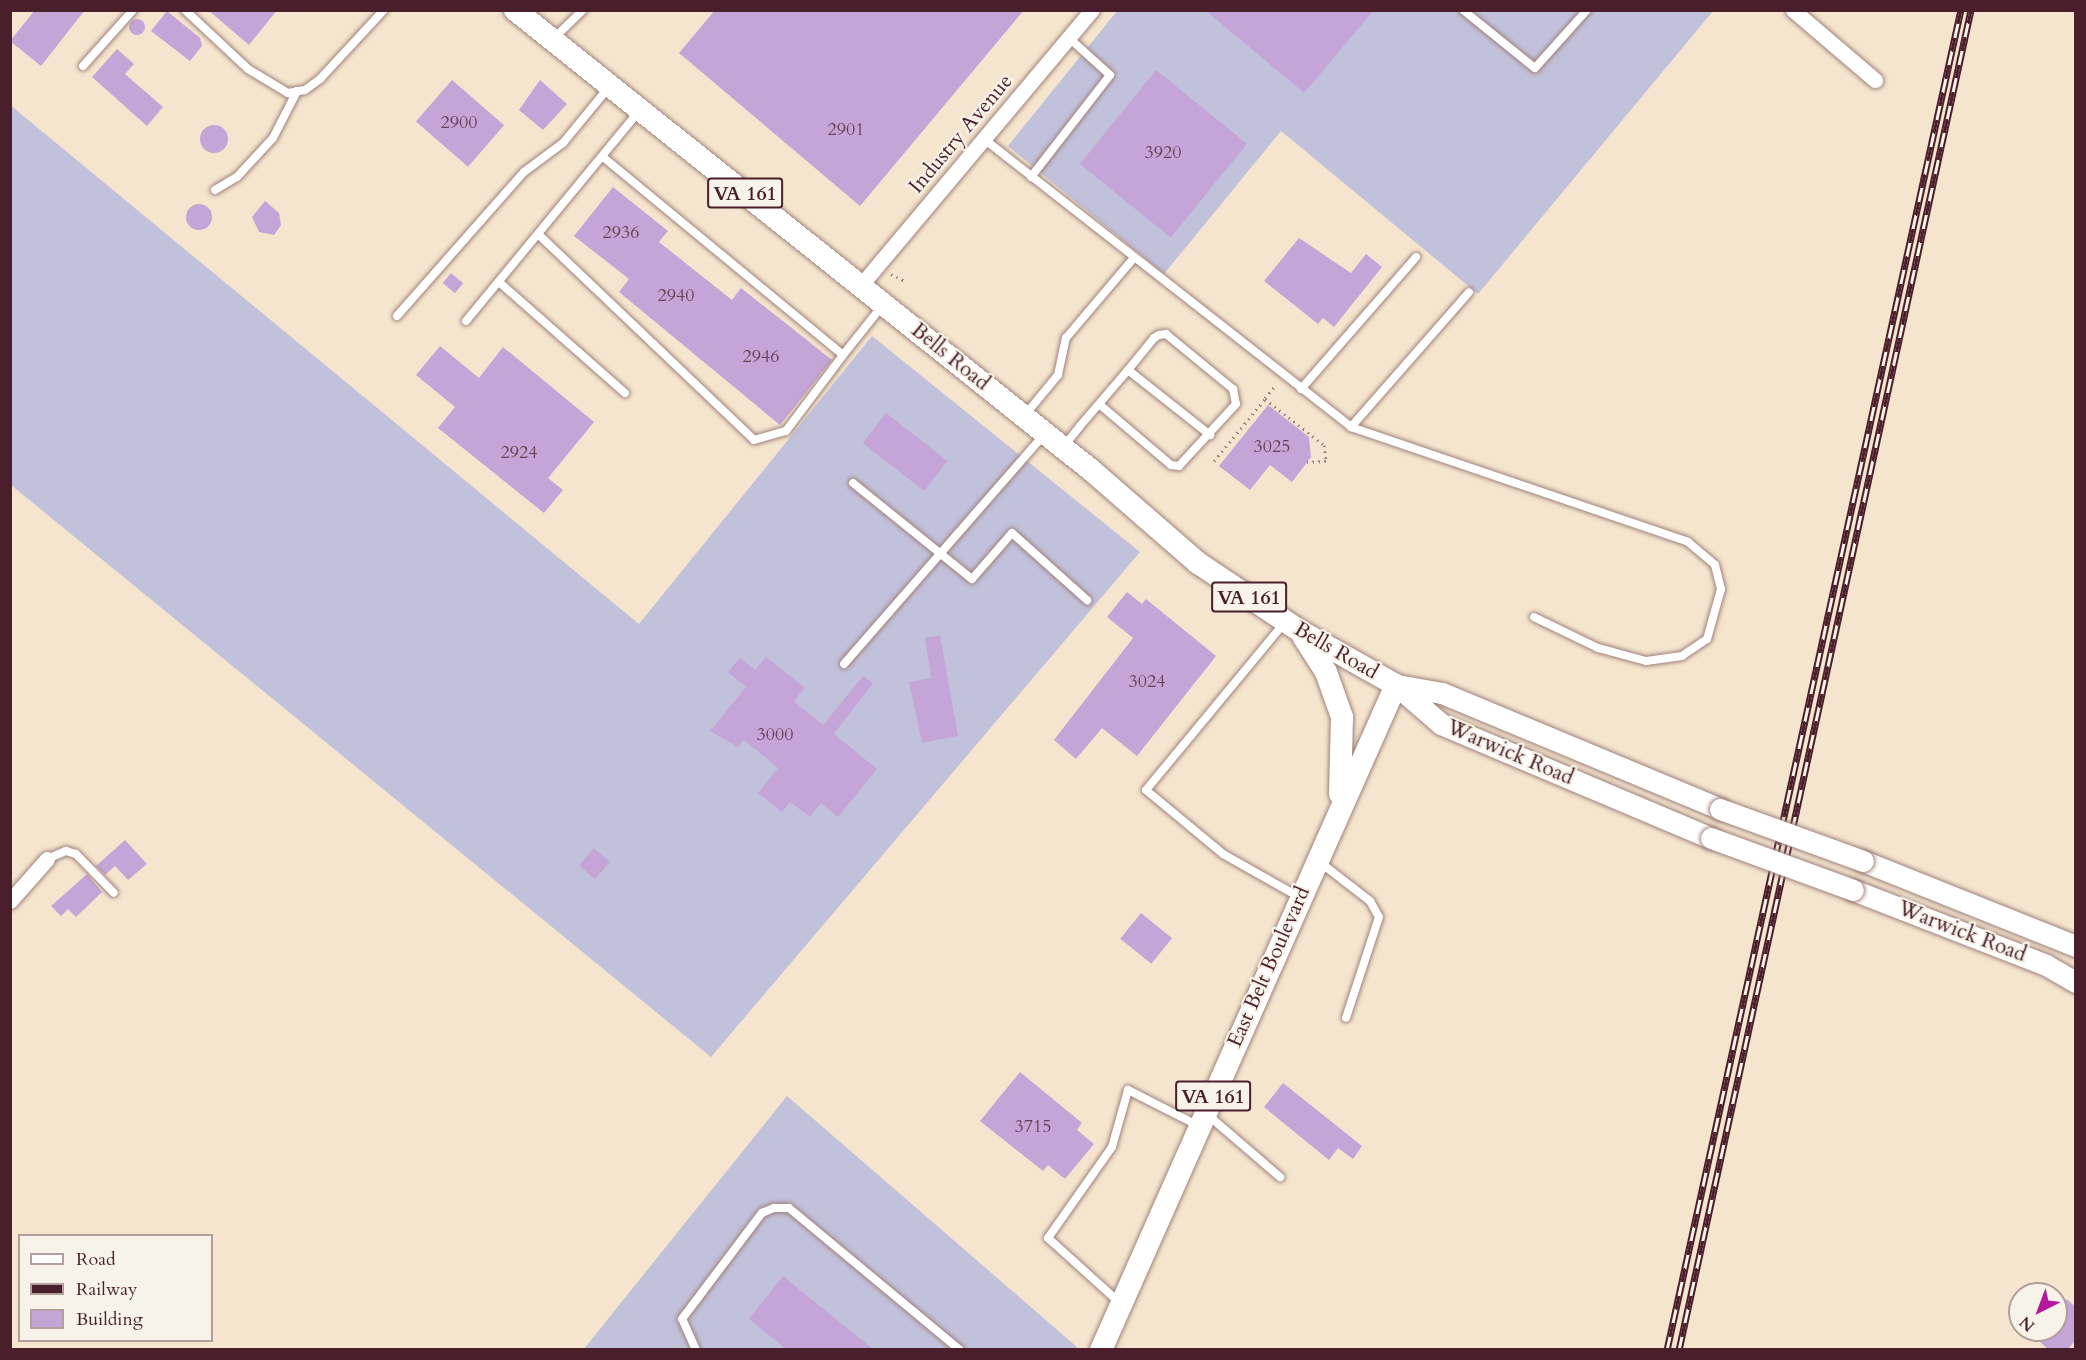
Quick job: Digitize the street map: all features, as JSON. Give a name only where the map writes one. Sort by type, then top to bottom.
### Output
[{"type":"main road","name":"Bells Road","points":[[515,10],[1024,416],[1198,563],[1292,626],[1396,685]]},
{"type":"main road","name":"VA 161","points":[[1292,626],[1326,672],[1342,717],[1340,807]]},
{"type":"main road","name":"East Belt Boulevard","points":[[1101,1350],[1316,860],[1396,685]]},
{"type":"main road","name":"Warwick Road","points":[[1396,685],[1442,693],[1720,809],[1863,861],[2076,946]]},
{"type":"main road","name":"Warwick Road","points":[[1396,685],[1442,724],[1711,838],[2046,965],[2076,982]]},
{"type":"street","name":"Industry Avenue","points":[[861,285],[1092,10]]},
{"type":"street","points":[[1794,10],[1875,80]]},
{"type":"street","points":[[10,901],[47,859]]},
{"type":"lane","points":[[83,66],[133,10]]},
{"type":"lane","points":[[185,10],[248,69],[272,86],[297,92]]},
{"type":"lane","points":[[215,190],[237,177],[273,138],[297,92],[320,79],[384,10]]},
{"type":"lane","points":[[552,40],[583,10]]},
{"type":"lane","points":[[1463,10],[1535,68],[1587,10]]},
{"type":"lane","points":[[1031,177],[1110,75],[1069,38]]},
{"type":"lane","points":[[396,316],[524,172],[563,143],[610,86]]},
{"type":"lane","points":[[466,321],[640,110]]},
{"type":"lane","points":[[984,139],[1133,259],[1351,427],[1688,542],[1715,565],[1721,589],[1707,639],[1682,656],[1646,661],[1617,653],[1534,617]]},
{"type":"lane","points":[[603,157],[843,355]]},
{"type":"lane","points":[[538,235],[754,440],[786,430],[884,304]]},
{"type":"lane","points":[[1301,389],[1416,257]]},
{"type":"lane","points":[[1024,416],[1058,375],[1066,338],[1133,259]]},
{"type":"lane","points":[[499,282],[625,393]]},
{"type":"lane","points":[[1351,427],[1469,292]]},
{"type":"lane","points":[[844,664],[939,553],[1054,441],[1099,404],[1154,338],[1166,334],[1233,388],[1236,404],[1187,461],[1171,465],[1099,404]]},
{"type":"lane","points":[[1128,370],[1210,435]]},
{"type":"lane","points":[[853,483],[972,579],[1012,533],[1087,600]]},
{"type":"lane","points":[[1292,626],[1146,790],[1222,854],[1300,898]]},
{"type":"lane","points":[[47,859],[76,854],[114,893]]},
{"type":"lane","points":[[1316,860],[1370,901],[1379,917],[1346,1018]]},
{"type":"lane","points":[[1122,1304],[1048,1239],[1112,1147],[1128,1090],[1202,1120],[1280,1177]]},
{"type":"lane","points":[[696,1350],[682,1319],[762,1213],[774,1208],[789,1208],[960,1350]]},
{"type":"path","points":[[1214,461],[1283,376]]},
{"type":"path","points":[[1265,399],[1324,445],[1326,461],[1306,462]]},
{"type":"shaded area","points":[[1117,11],[1713,11],[1478,294],[1281,131],[1164,274],[1008,146]]},
{"type":"shaded area","points":[[10,105],[639,624],[872,336],[1140,552],[711,1057],[11,485]]},
{"type":"shaded area","points":[[787,1096],[1077,1347],[1076,1350],[583,1350]]},
{"type":"building","points":[[35,10],[85,10],[41,66],[10,41]]},
{"type":"building","points":[[208,10],[277,10],[249,45]]},
{"type":"building","points":[[715,10],[1024,10],[860,206],[679,53]]},
{"type":"building","points":[[1205,10],[1374,10],[1304,93]]},
{"type":"building","points":[[167,11],[200,38],[202,46],[190,61],[151,31]]},
{"type":"building","points":[[134,19],[140,19],[145,27],[143,33],[134,35],[129,30],[129,24]]},
{"type":"building","points":[[117,49],[134,64],[125,74],[163,107],[147,126],[92,77]]},
{"type":"building","points":[[1156,70],[1247,144],[1171,238],[1080,164]]},
{"type":"building","points":[[452,80],[504,125],[468,167],[416,122]]},
{"type":"building","points":[[540,80],[567,104],[543,130],[519,110]]},
{"type":"building","points":[[214,125],[224,129],[228,139],[224,149],[214,153],[204,149],[200,139],[204,129]]},
{"type":"building","points":[[613,187],[668,231],[659,242],[732,300],[741,288],[832,360],[780,425],[619,292],[629,279],[574,236]]},
{"type":"building","points":[[265,201],[279,213],[281,225],[274,235],[259,232],[252,217]]},
{"type":"building","points":[[199,204],[208,208],[212,217],[208,226],[199,230],[190,226],[186,217],[190,208]]},
{"type":"building","points":[[1299,238],[1351,273],[1366,254],[1382,267],[1334,327],[1323,318],[1318,324],[1264,281]]},
{"type":"building","points":[[451,273],[463,283],[455,293],[443,283]]},
{"type":"building","points":[[440,346],[479,378],[503,347],[594,422],[548,478],[563,490],[544,513],[438,428],[455,407],[416,375]]},
{"type":"building","points":[[1268,405],[1309,437],[1311,457],[1292,482],[1270,465],[1250,490],[1219,466]]},
{"type":"building","points":[[886,413],[947,461],[924,491],[863,443]]},
{"type":"building","points":[[1127,592],[1142,604],[1146,599],[1216,656],[1137,756],[1102,728],[1076,759],[1054,740],[1133,638],[1107,617]]},
{"type":"building","points":[[940,635],[958,736],[922,743],[909,682],[931,678],[925,638]]},
{"type":"building","points":[[766,657],[805,688],[794,701],[823,725],[863,676],[873,683],[834,734],[877,769],[838,817],[821,803],[810,817],[790,802],[782,812],[758,793],[778,768],[744,740],[738,747],[710,731],[746,687],[728,672],[740,658],[755,670]]},
{"type":"building","points":[[125,840],[147,864],[128,880],[115,866],[105,875],[96,866]]},
{"type":"building","points":[[594,848],[610,862],[595,879],[579,865]]},
{"type":"building","points":[[87,874],[102,892],[76,917],[68,909],[61,916],[51,906]]},
{"type":"building","points":[[1141,913],[1172,938],[1151,964],[1120,939]]},
{"type":"building","points":[[1020,1072],[1082,1123],[1077,1130],[1094,1144],[1065,1179],[1048,1165],[1043,1171],[980,1121]]},
{"type":"building","points":[[1283,1083],[1362,1146],[1353,1159],[1338,1148],[1329,1160],[1264,1107]]},
{"type":"building","points":[[783,1276],[874,1350],[787,1350],[749,1319]]},
{"type":"building","points":[[2068,1301],[2076,1307],[2076,1340],[2067,1350],[2049,1350],[2040,1342],[2068,1342]]},
{"type":"railway","points":[[1667,1350],[1961,10]]},
{"type":"railway","points":[[1679,1350],[1971,10]]}]
